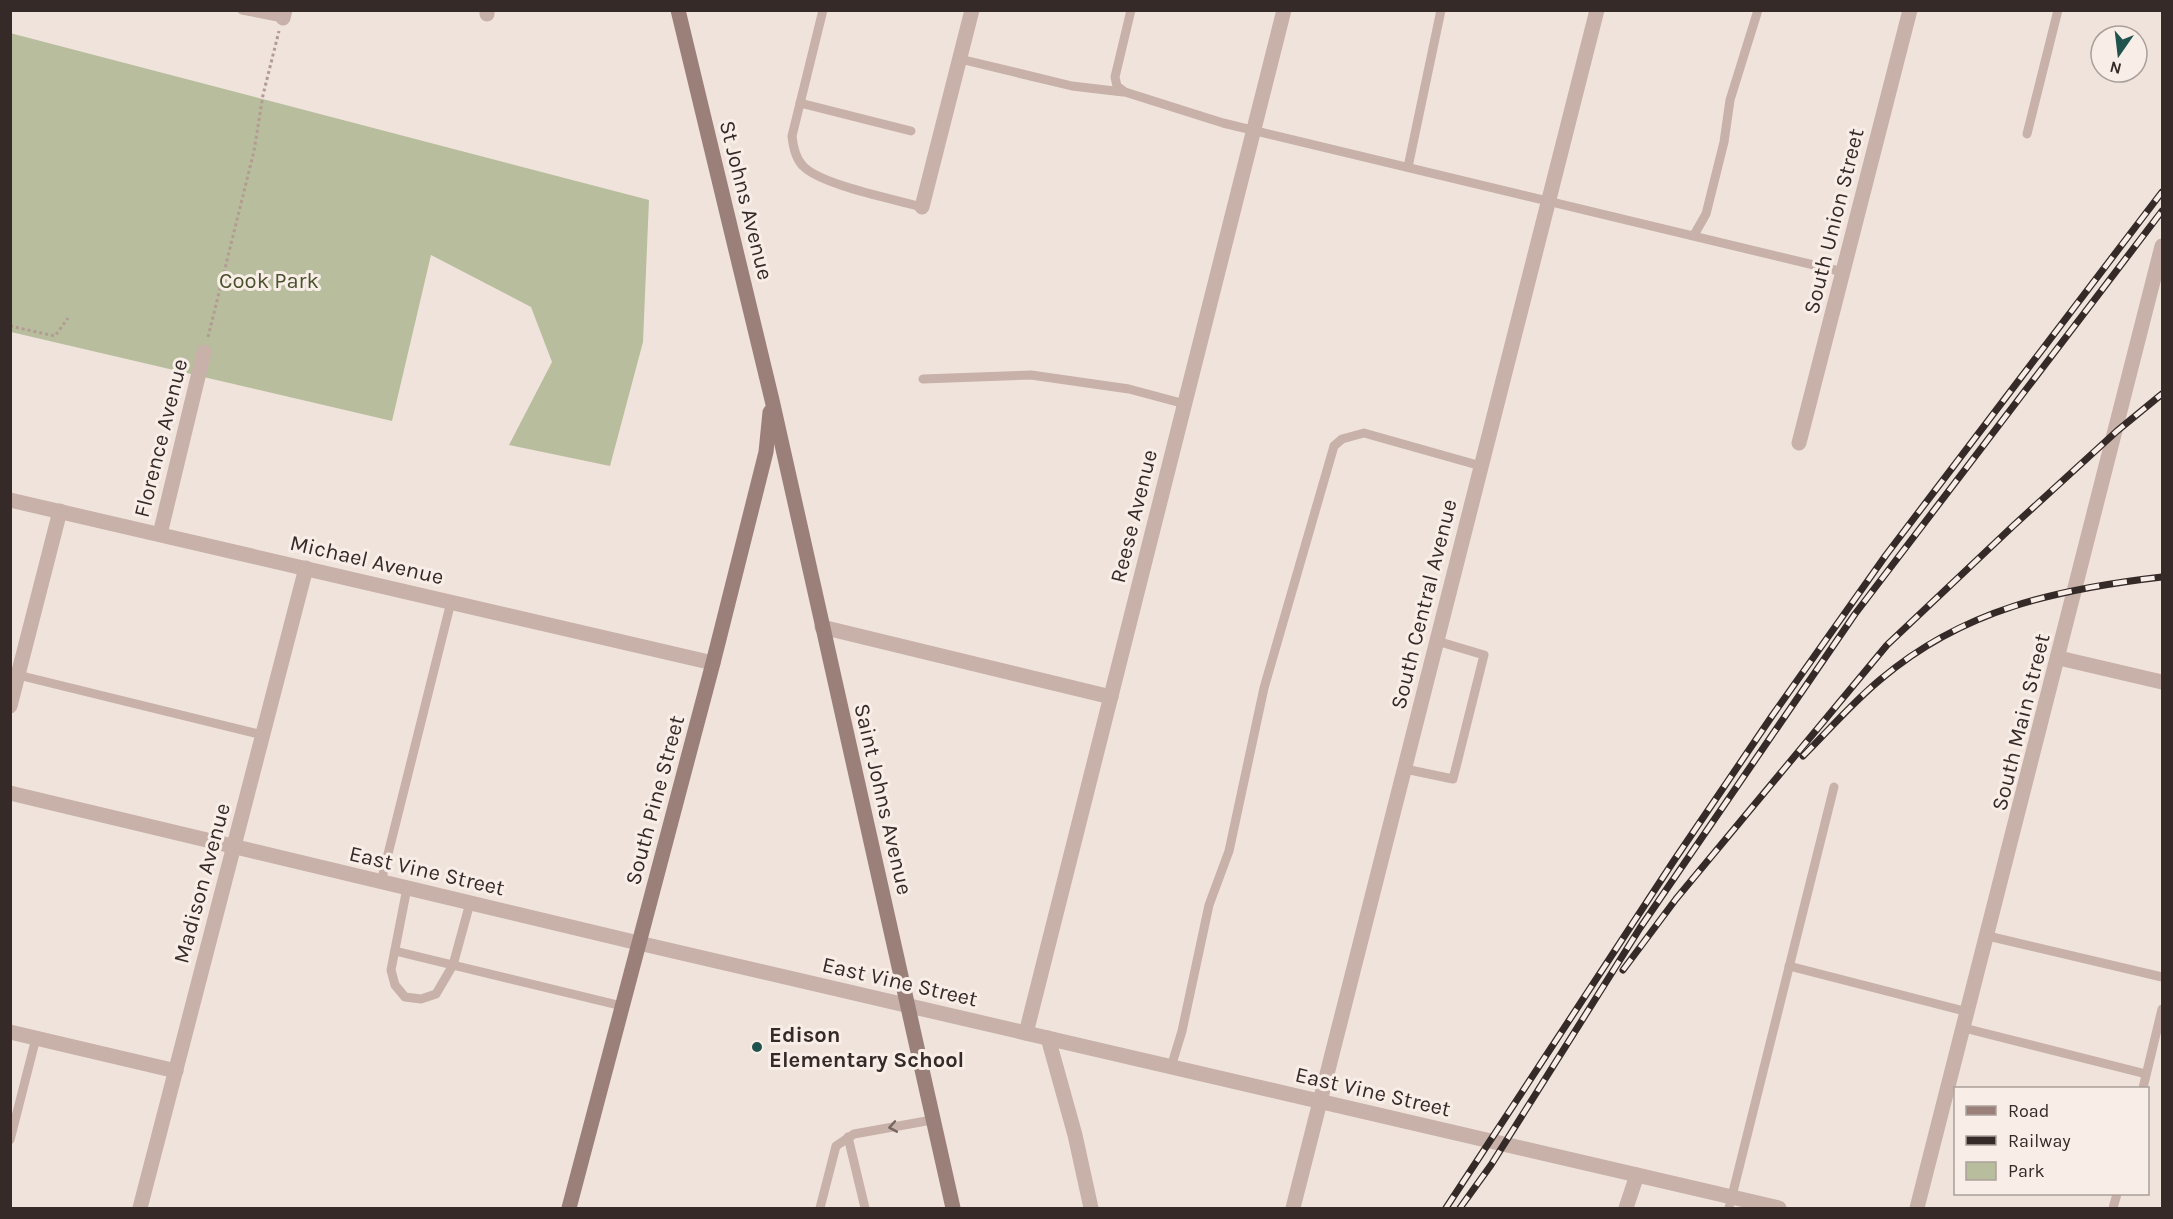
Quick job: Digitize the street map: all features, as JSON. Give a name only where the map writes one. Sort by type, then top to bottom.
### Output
[{"type":"main road","name":"St Johns Avenue","points":[[678,10],[772,400]]},
{"type":"main road","name":"Saint Johns Avenue","points":[[772,400],[953,1209]]},
{"type":"main road","name":"South Pine Street","points":[[569,1209],[713,663],[766,452],[772,400]]},
{"type":"street","points":[[922,207],[972,10]]},
{"type":"street","name":"Reese Avenue","points":[[1026,1033],[1284,10]]},
{"type":"street","name":"South Central Avenue","points":[[1293,1209],[1322,1102],[1597,10]]},
{"type":"street","name":"South Union Street","points":[[1799,443],[1910,10]]},
{"type":"street","name":"South Main Street","points":[[1917,1209],[2060,658],[2163,246]]},
{"type":"street","name":"Florence Avenue","points":[[160,534],[204,352]]},
{"type":"street","name":"Michael Avenue","points":[[10,500],[713,663]]},
{"type":"street","points":[[10,706],[60,511]]},
{"type":"street","name":"Madison Avenue","points":[[140,1209],[306,568]]},
{"type":"street","points":[[822,627],[1111,697]]},
{"type":"street","points":[[2060,658],[2163,682]]},
{"type":"street","name":"East Vine Street","points":[[10,793],[639,943],[1637,1175],[1731,1203],[1779,1209]]},
{"type":"street","points":[[10,1032],[176,1071]]},
{"type":"street","points":[[1048,1038],[1075,1135],[1091,1209]]},
{"type":"street","points":[[1626,1209],[1637,1175]]},
{"type":"lane","points":[[242,10],[284,14]]},
{"type":"lane","points":[[823,10],[792,136],[796,156],[802,166],[820,178],[922,207]]},
{"type":"lane","points":[[1125,92],[1117,86],[1115,77],[1131,10]]},
{"type":"lane","points":[[1408,167],[1441,10]]},
{"type":"lane","points":[[1694,235],[1706,214],[1724,142],[1730,100],[1758,10]]},
{"type":"lane","points":[[2026,134],[2058,10]]},
{"type":"lane","points":[[960,59],[1072,86],[1125,92],[1254,130],[1549,199],[1843,272]]},
{"type":"lane","points":[[800,103],[911,130]]},
{"type":"lane","points":[[923,379],[1031,375],[1129,389],[1185,404]]},
{"type":"lane","points":[[1171,1067],[1182,1031],[1209,905],[1229,851],[1264,688],[1334,446],[1342,439],[1364,433],[1481,466]]},
{"type":"lane","points":[[381,882],[451,602]]},
{"type":"lane","points":[[1405,769],[1453,779],[1465,734],[1484,655],[1437,642]]},
{"type":"lane","points":[[18,675],[263,735]]},
{"type":"lane","points":[[1731,1203],[1834,787]]},
{"type":"lane","points":[[407,888],[391,970],[395,985],[405,997],[421,999],[436,994],[453,965],[470,903]]},
{"type":"lane","points":[[1988,936],[2163,977]]},
{"type":"lane","points":[[395,951],[622,1006]]},
{"type":"lane","points":[[1790,966],[1968,1012]]},
{"type":"lane","points":[[2143,1087],[2163,1010]]},
{"type":"lane","points":[[1964,1028],[2146,1074]]},
{"type":"lane","points":[[10,1140],[36,1038]]},
{"type":"lane","points":[[820,1209],[836,1146],[851,1136],[932,1120]]},
{"type":"lane","points":[[851,1136],[865,1209]]},
{"type":"path","points":[[204,352],[284,14]]},
{"type":"path","points":[[10,326],[55,336],[68,318]]},
{"type":"green space","name":"Cook Park","points":[[10,33],[649,200],[643,342],[610,466],[509,445],[552,362],[531,307],[431,255],[392,421],[11,332]]},
{"type":"railway","points":[[1446,1208],[1673,862],[1772,716],[1886,555],[2162,192]]},
{"type":"railway","points":[[1460,1208],[1491,1165],[1640,928],[1855,614],[2162,211]]},
{"type":"railway","points":[[1623,970],[1676,899],[1887,645],[2117,431],[2162,394]]},
{"type":"railway","points":[[1803,756],[1881,679],[1945,635],[1979,619],[2049,596],[2162,577]]},
{"type":"place","name":"Edison Elementary School","points":[[757,1047]]}]
